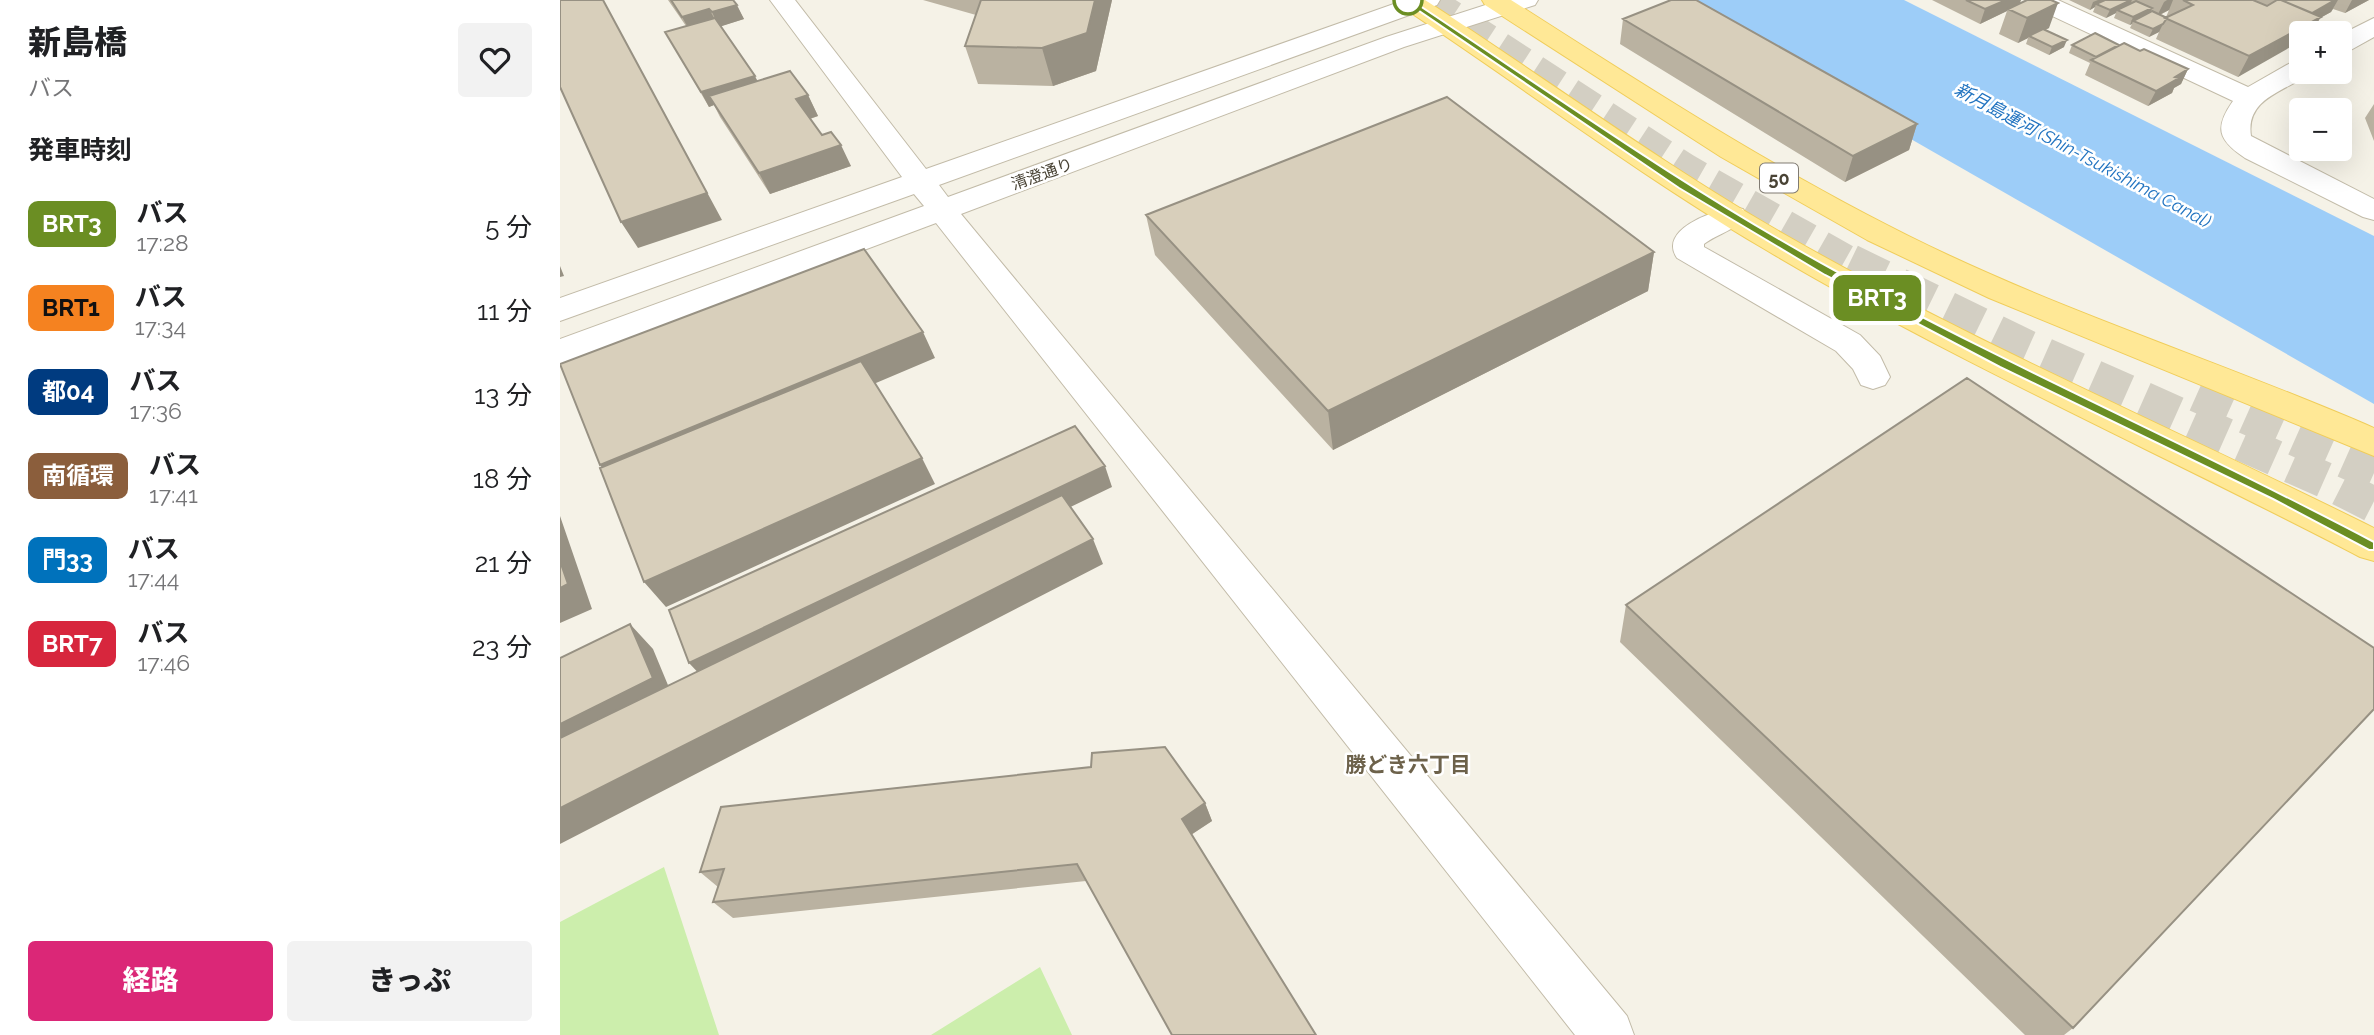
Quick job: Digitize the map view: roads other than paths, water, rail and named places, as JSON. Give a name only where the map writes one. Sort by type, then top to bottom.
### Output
[{"type":"main road","name":"50","points":[[1508,3],[1741,156],[1891,239],[2067,320],[2374,443]]},
{"type":"main road","points":[[1424,7],[1683,186],[1771,240],[2004,364],[2278,496],[2374,546]]},
{"type":"main road","points":[[1771,240],[1794,239],[1814,234],[1826,227],[1830,206]]},
{"type":"street","points":[[782,0],[932,195],[1608,1035]]},
{"type":"street","points":[[2038,0],[2249,98]]},
{"type":"street","name":"清澄通り","points":[[560,352],[932,195],[1424,7],[1508,3]]},
{"type":"street","points":[[2352,39],[2374,26]]},
{"type":"street","points":[[2289,75],[2249,98],[2238,112],[2233,125],[2237,140],[2255,152],[2374,211]]},
{"type":"street","name":"清澄通り","points":[[560,310],[932,195]]},
{"type":"street","points":[[1732,216],[1707,227],[1688,240],[1688,251],[1848,344],[1868,364],[1873,377]]},
{"type":"water","name":"新月島運河 (Shin-Tsukishima Canal)","points":[[1668,0],[1904,0],[2374,236],[2374,404]]},
{"type":"tunnel","points":[[1430,0],[1687,168],[1854,263]]},
{"type":"tunnel","points":[[1850,262],[2025,347],[2327,481],[2374,505]]},
{"type":"tunnel","points":[[2197,394],[2374,473]]},
{"type":"district","name":"勝どき六丁目","points":[[1408,764]]}]
